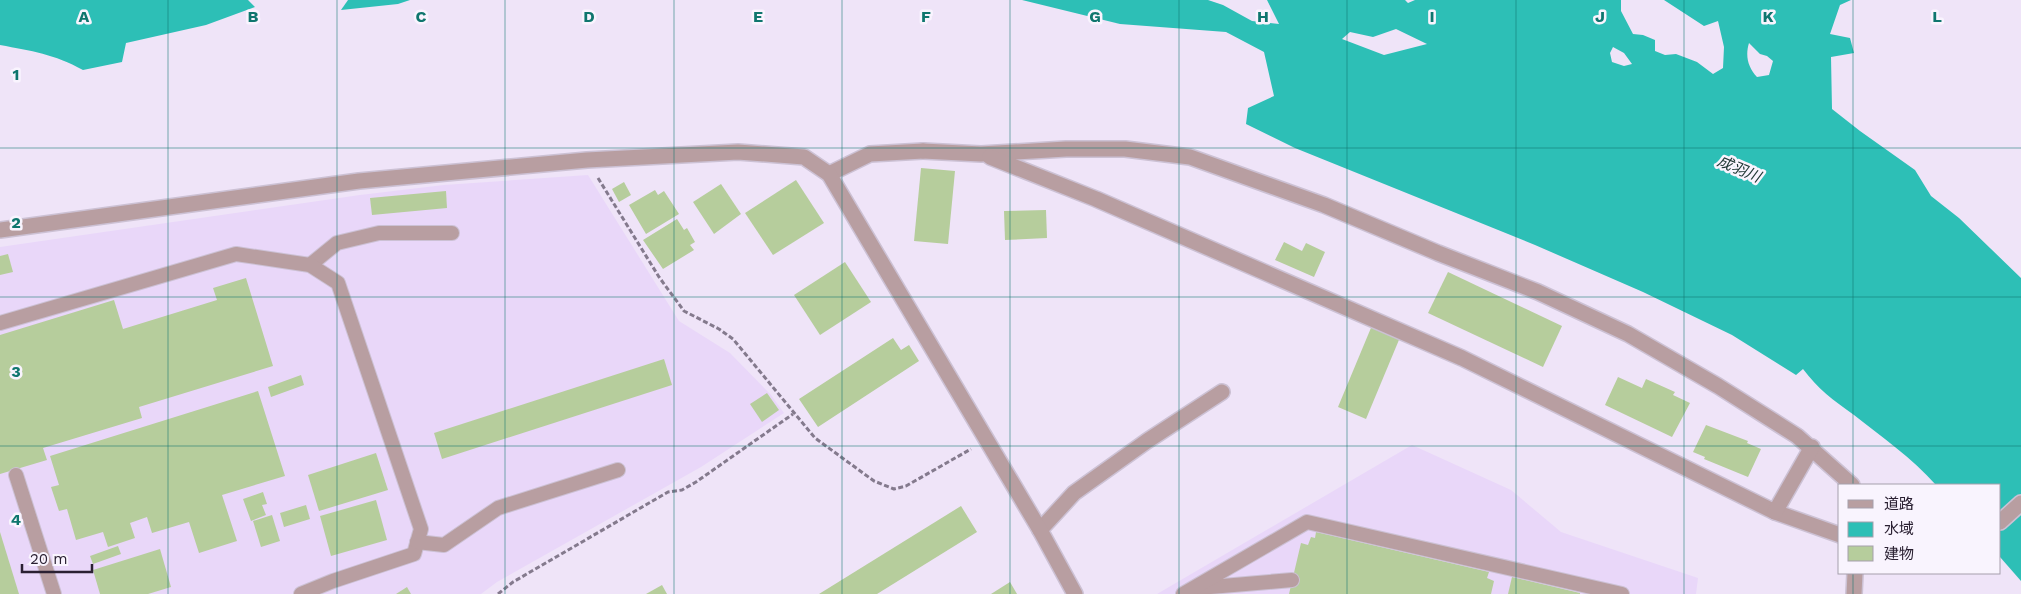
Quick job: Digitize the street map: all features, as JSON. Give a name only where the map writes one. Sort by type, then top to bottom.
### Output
[{"type":"street","points":[[829,174],[870,154],[923,151],[981,154],[1066,149],[1125,149],[1190,157],[1324,205],[1438,253],[1538,292],[1612,327],[1718,386],[1797,436],[1812,447],[1851,484]]},
{"type":"street","points":[[0,230],[359,180],[587,160],[738,152],[804,157],[829,174],[1040,530],[1075,594]]},
{"type":"street","points":[[981,154],[1018,166],[1096,198],[1462,358],[1775,512],[1838,534]]},
{"type":"street","points":[[1040,530],[1074,493],[1147,441],[1222,392]]},
{"type":"street","points":[[1775,512],[1812,447]]},
{"type":"street","points":[[2001,521],[2021,503]]},
{"type":"street","points":[[1854,594],[1855,574]]},
{"type":"lane","points":[[310,265],[337,243],[378,233],[452,233]]},
{"type":"lane","points":[[0,323],[236,254],[310,265],[338,282],[421,529],[414,554],[333,581],[301,594]]},
{"type":"lane","points":[[417,542],[444,545],[498,508],[618,470]]},
{"type":"lane","points":[[16,475],[54,594]]},
{"type":"lane","points":[[1189,591],[1307,522],[1622,594]]},
{"type":"lane","points":[[1189,591],[1292,580]]},
{"type":"path","points":[[587,160],[659,277],[684,311],[694,318],[719,329],[733,339],[793,414],[815,438],[874,481],[894,489],[906,486],[987,440]]},
{"type":"path","points":[[498,594],[512,582],[668,492],[682,490],[696,482],[793,414]]},
{"type":"shaded area","points":[[588,175],[679,321],[730,353],[771,395],[784,413],[701,467],[497,582],[481,594],[0,594],[0,247],[360,195],[444,185]]},
{"type":"shaded area","points":[[1412,445],[1511,490],[1561,532],[1698,578],[1696,594],[1157,594]]},
{"type":"water","points":[[0,0],[248,0],[255,7],[206,25],[126,43],[122,62],[83,70],[33,51],[0,45]]},
{"type":"water","points":[[348,0],[410,0],[398,4],[341,10]]},
{"type":"water","name":"成羽川","points":[[1022,0],[1208,0],[1223,5],[1252,21],[1279,24],[1267,0],[1405,0],[1408,3],[1415,0],[1621,0],[1621,11],[1633,34],[1643,35],[1655,40],[1655,51],[1665,55],[1676,54],[1697,62],[1713,74],[1723,68],[1724,47],[1718,21],[1704,26],[1664,0],[1851,0],[1840,5],[1830,34],[1850,38],[1854,53],[1831,57],[1832,109],[1915,170],[1931,196],[1959,218],[2021,278],[2021,581],[2001,558],[2001,484],[1935,484],[1896,448],[1826,394],[1803,369],[1796,375],[1732,335],[1643,292],[1535,245],[1295,148],[1246,124],[1248,108],[1274,96],[1264,52],[1226,32],[1120,24]],"holes":[[[1396,29],[1427,44],[1384,55],[1342,39],[1350,32],[1373,37]],[[1749,43],[1760,54],[1767,56],[1773,61],[1769,75],[1757,77],[1754,73],[1748,61]],[[1613,47],[1624,53],[1632,64],[1624,66],[1612,62],[1610,53]]]},
{"type":"building","points":[[921,168],[955,171],[948,244],[914,241]]},
{"type":"building","points":[[796,180],[824,223],[773,255],[745,213]]},
{"type":"building","points":[[624,182],[631,195],[619,202],[612,189]]},
{"type":"building","points":[[721,184],[741,214],[714,234],[693,202]]},
{"type":"building","points":[[655,190],[658,195],[664,191],[679,214],[646,234],[629,205]]},
{"type":"building","points":[[446,191],[447,208],[372,215],[370,198]]},
{"type":"building","points":[[1046,210],[1047,238],[1005,240],[1004,211]]},
{"type":"building","points":[[677,219],[684,230],[687,228],[695,242],[690,245],[694,250],[663,269],[643,240]]},
{"type":"building","points":[[1284,242],[1302,251],[1306,243],[1325,252],[1314,277],[1275,260]]},
{"type":"building","points":[[8,254],[13,272],[0,275],[0,256]]},
{"type":"building","points":[[845,262],[871,302],[820,335],[794,295]]},
{"type":"building","points":[[1448,272],[1562,326],[1543,367],[1428,313]]},
{"type":"building","points":[[246,278],[273,366],[139,407],[142,418],[43,448],[47,460],[0,474],[0,335],[114,300],[123,329],[217,300],[213,288]]},
{"type":"building","points":[[1373,323],[1401,335],[1366,419],[1338,407]]},
{"type":"building","points":[[893,338],[901,350],[909,345],[919,361],[818,427],[799,399]]},
{"type":"building","points":[[664,359],[672,385],[442,459],[434,433]]},
{"type":"building","points":[[301,375],[304,385],[271,397],[268,387]]},
{"type":"building","points":[[1618,377],[1642,388],[1646,379],[1675,392],[1673,395],[1690,403],[1672,437],[1605,405]]},
{"type":"building","points":[[258,391],[285,476],[222,495],[237,541],[199,553],[189,522],[152,533],[147,517],[130,523],[135,538],[108,547],[103,532],[76,540],[67,509],[59,511],[51,487],[59,485],[50,456]]},
{"type":"building","points":[[767,393],[779,410],[762,422],[750,404]]},
{"type":"building","points":[[1706,425],[1748,441],[1747,443],[1761,449],[1748,477],[1704,459],[1705,457],[1693,452]]},
{"type":"building","points":[[376,453],[388,490],[319,511],[308,475]]},
{"type":"building","points":[[263,492],[267,504],[262,505],[266,515],[251,521],[243,499]]},
{"type":"building","points":[[376,500],[387,540],[331,556],[320,516]]},
{"type":"building","points":[[306,505],[310,519],[284,527],[280,513]]},
{"type":"building","points":[[961,506],[977,532],[877,594],[819,594]]},
{"type":"building","points":[[272,515],[280,541],[261,547],[253,521]]},
{"type":"building","points":[[0,532],[19,594],[0,594]]},
{"type":"building","points":[[1316,532],[1489,572],[1487,578],[1494,581],[1491,594],[1289,594],[1301,543],[1308,545],[1311,537],[1315,538]]},
{"type":"building","points":[[118,546],[121,554],[93,564],[90,556]]},
{"type":"building","points":[[160,549],[171,587],[148,594],[100,594],[93,570]]},
{"type":"building","points":[[1512,577],[1580,593],[1580,594],[1508,594]]},
{"type":"building","points":[[1010,582],[1017,594],[991,594]]},
{"type":"building","points":[[662,585],[667,594],[646,594]]},
{"type":"building","points":[[407,587],[411,594],[396,594]]}]
